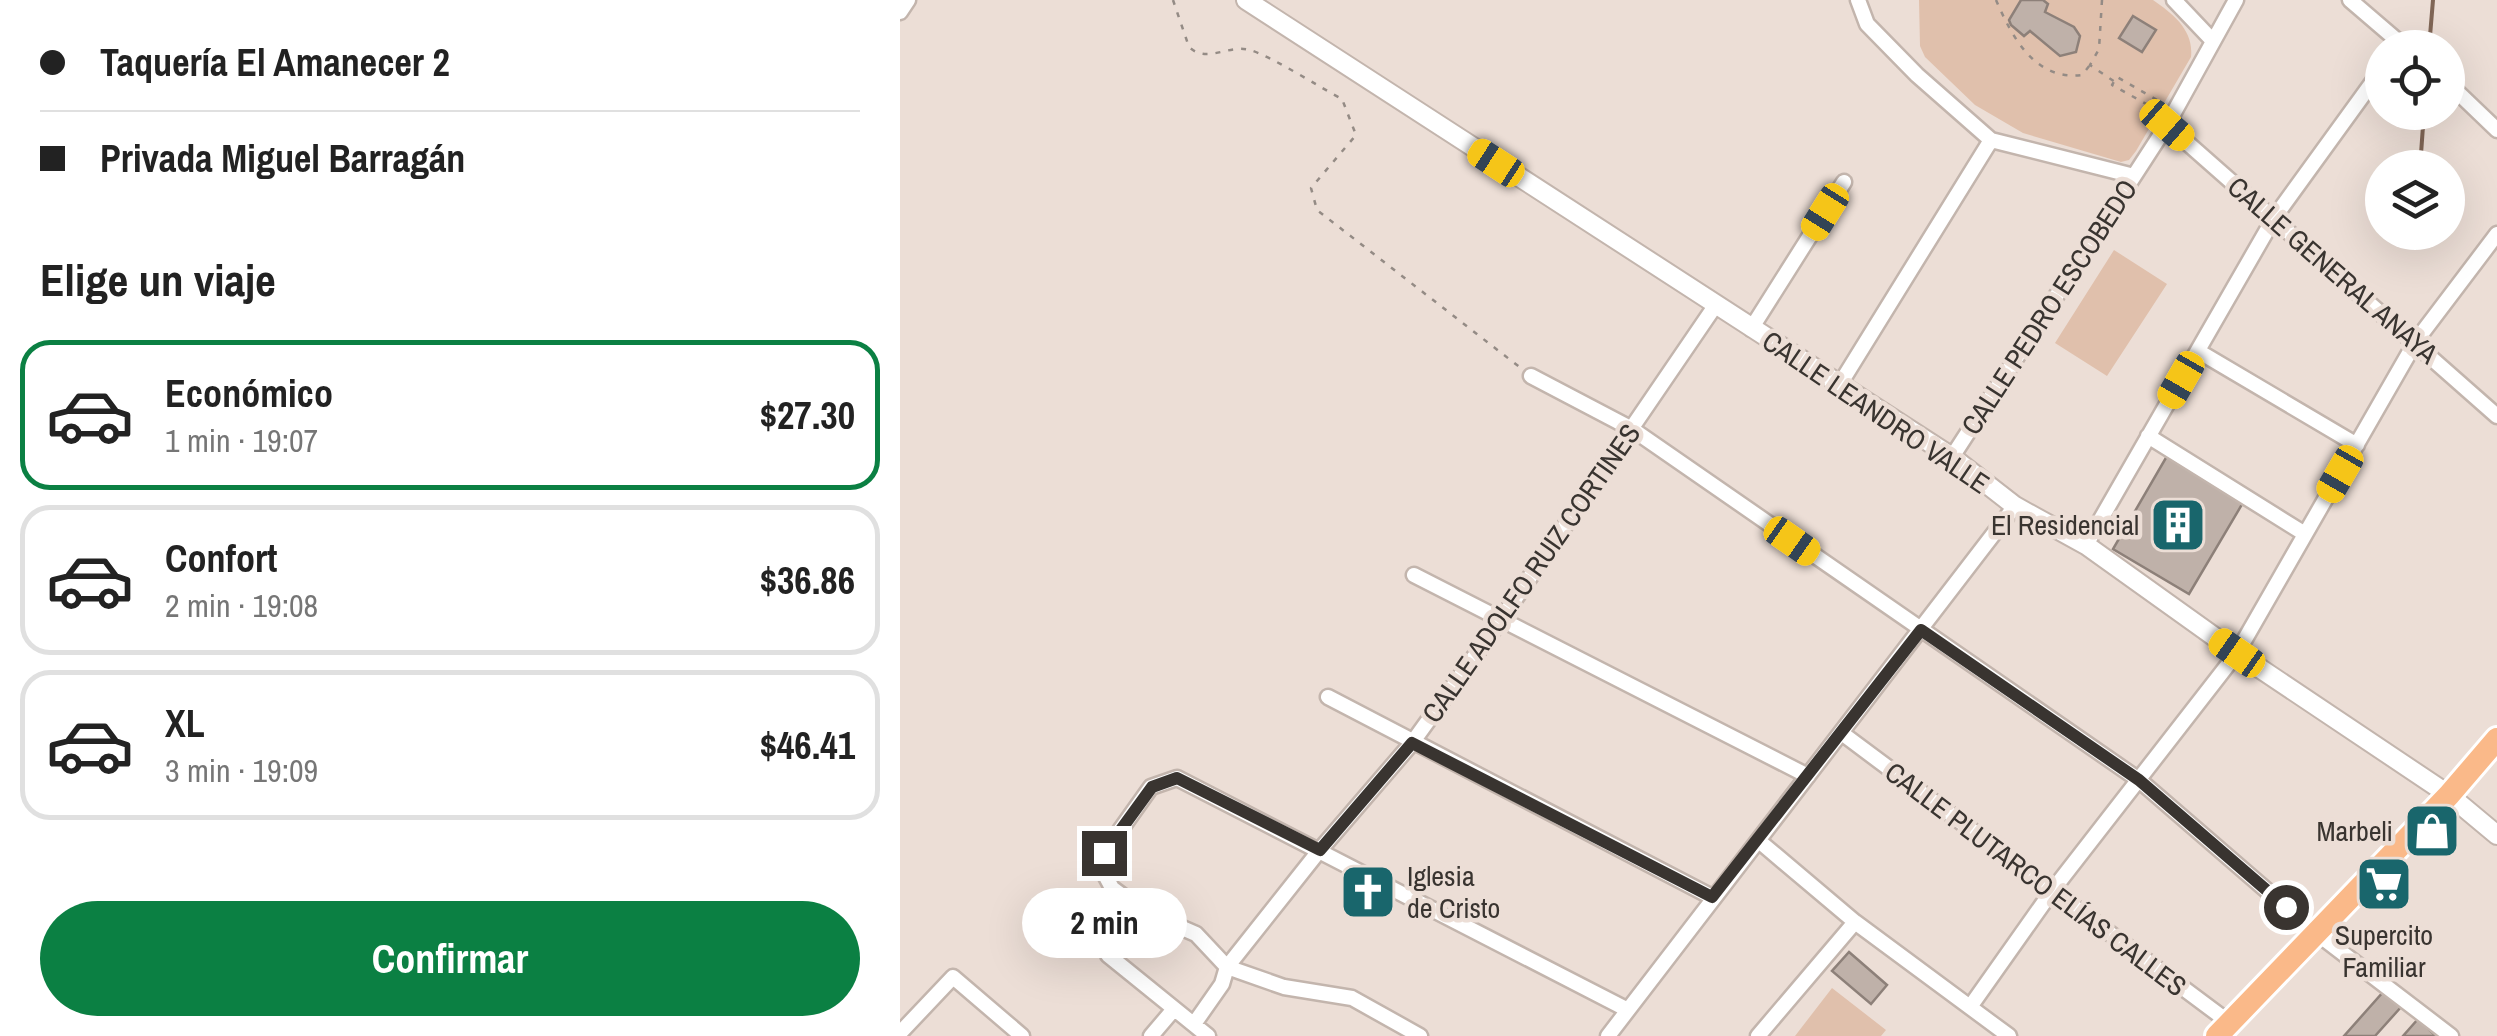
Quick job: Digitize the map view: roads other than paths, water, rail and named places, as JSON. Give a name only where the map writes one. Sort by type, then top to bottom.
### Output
[{"type":"main road","points":[[2224,1030],[2449,795],[2497,738]]},
{"type":"street","points":[[900,12],[908,0]]},
{"type":"street","name":"CALLE LEANDRO VALLE","points":[[1246,0],[1952,457],[2016,506],[2086,545],[2237,653],[2449,795],[2497,835]]},
{"type":"street","points":[[1858,0],[1867,24],[1917,75],[1991,140],[2134,176]]},
{"type":"street","points":[[2174,0],[2212,40]]},
{"type":"street","name":"CALLE PEDRO ESCOBEDO","points":[[1952,457],[2134,176],[2236,0]]},
{"type":"street","points":[[2350,0],[2384,30]]},
{"type":"street","points":[[2086,545],[2274,218],[2365,92]]},
{"type":"street","points":[[2465,99],[2497,130]]},
{"type":"street","name":"CALLE GENERAL ANAYA","points":[[2164,119],[2497,416]]},
{"type":"street","points":[[1840,384],[1991,140]]},
{"type":"street","points":[[1751,329],[1844,182]]},
{"type":"street","points":[[1970,1007],[2052,891],[2237,653],[2416,341],[2497,234]]},
{"type":"street","name":"CALLE ADOLFO RUIZ CORTINES","points":[[1194,1024],[1222,984],[1227,967],[1412,743],[1715,306]]},
{"type":"street","points":[[2198,351],[2356,444]]},
{"type":"street","points":[[1531,376],[1632,430],[2139,780],[2315,932],[2451,1036]]},
{"type":"street","points":[[2148,436],[2305,534]]},
{"type":"street","points":[[1608,1036],[2016,506]]},
{"type":"street","points":[[1414,575],[1808,776]]},
{"type":"street","points":[[1328,698],[1712,897]]},
{"type":"street","name":"CALLE PLUTARCO ELÍAS CALLES","points":[[1843,734],[2052,891],[2224,1030]]},
{"type":"street","points":[[1420,1036],[1352,998],[1284,987],[1227,967],[1196,934],[1142,911],[1112,888],[1102,871],[1104,853],[1152,787],[1177,778],[1628,1010]]},
{"type":"street","points":[[1758,842],[1855,922],[2009,1036]]},
{"type":"street","points":[[1758,1036],[1855,922]]},
{"type":"street","points":[[1108,955],[1208,1036]]},
{"type":"street","points":[[900,1033],[953,977],[1022,1036]]},
{"type":"street","points":[[1151,1036],[1174,1009]]},
{"type":"waterway","points":[[2430,30],[2433,0]]},
{"type":"waterway","points":[[2421,150],[2423,130]]},
{"type":"place","name":"El Residencial","points":[[2178,525]]},
{"type":"place","name":"Marbeli","points":[[2432,831]]},
{"type":"place","name":"Supercito Familiar","points":[[2384,884]]},
{"type":"place","name":"Iglesia de Cristo","points":[[1368,892]]}]
